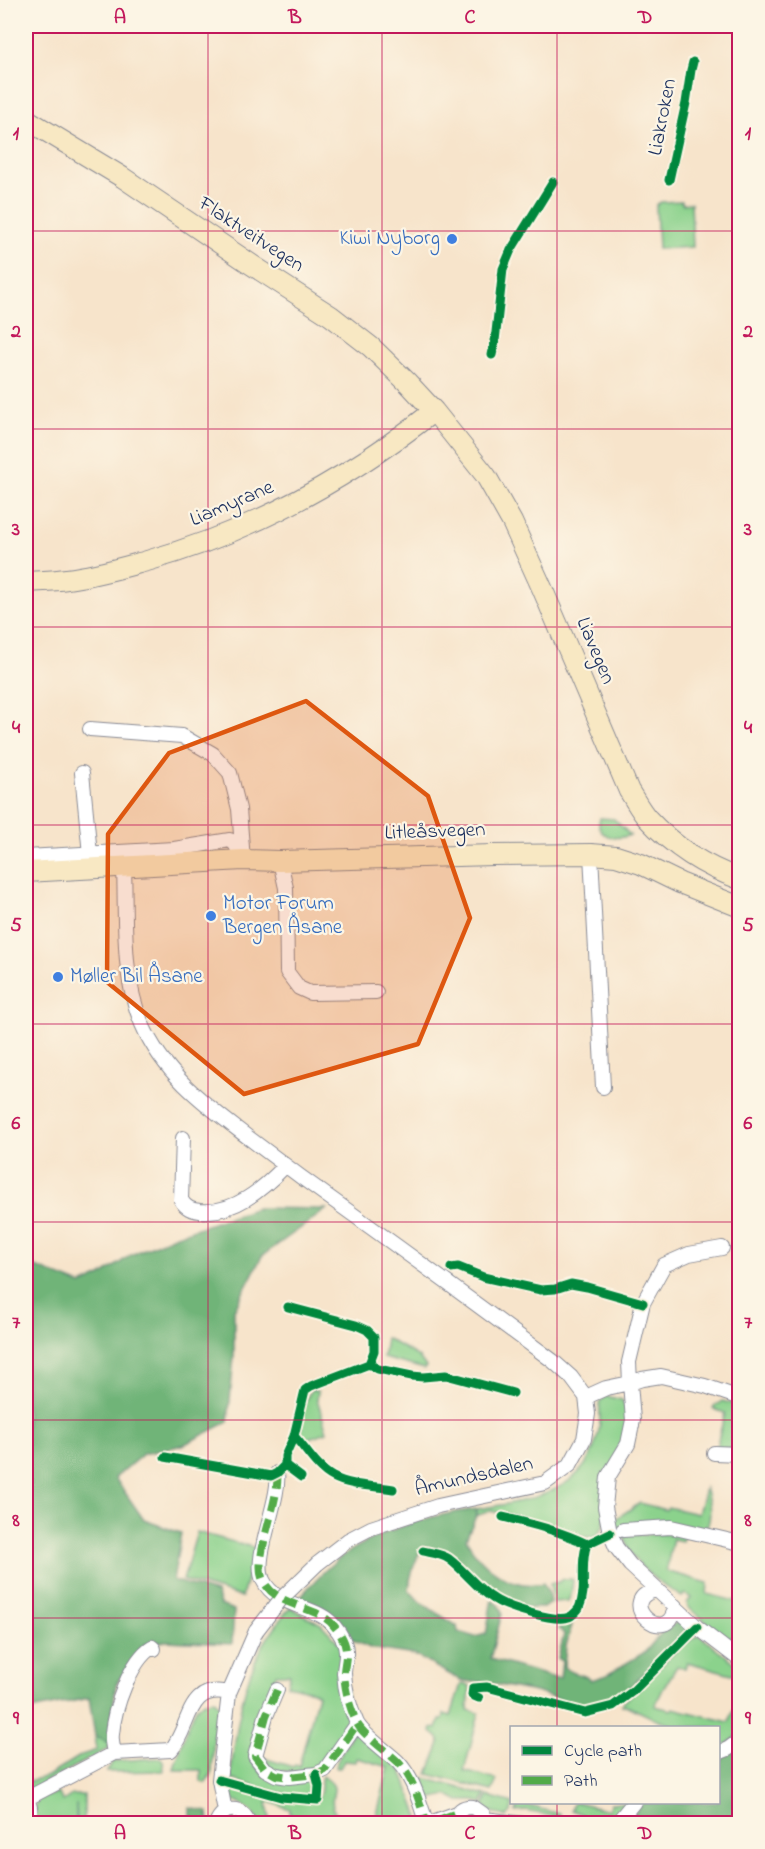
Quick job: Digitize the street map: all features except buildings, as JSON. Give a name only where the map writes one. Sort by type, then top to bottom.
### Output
[{"type":"main road","name":"Flaktveitvegen","points":[[26,119],[122,177],[331,316],[370,346],[408,382],[434,411]]},
{"type":"main road","name":"Liamyrane","points":[[26,582],[67,579],[135,564],[205,543],[238,530],[306,498],[349,472],[401,437],[434,411]]},
{"type":"main road","name":"Liavegen","points":[[434,411],[486,476],[512,522],[629,791],[647,817],[683,851],[723,873],[740,879]]},
{"type":"main road","name":"Litleåsvegen","points":[[26,872],[243,860],[591,854],[616,856],[641,864],[680,883],[740,907]]},
{"type":"street","points":[[90,729],[182,736],[213,754],[230,773],[239,809],[243,860]]},
{"type":"street","points":[[82,773],[90,854]]},
{"type":"street","points":[[26,857],[174,849],[230,840],[235,844],[243,860]]},
{"type":"street","points":[[591,854],[603,1087]]},
{"type":"street","points":[[280,861],[286,888],[286,972],[299,988],[310,993],[376,992]]},
{"type":"street","points":[[124,867],[128,970],[134,1004],[160,1059],[207,1106],[285,1166],[553,1361],[571,1377],[586,1397],[606,1388],[660,1376],[705,1386],[740,1398]]},
{"type":"street","points":[[183,1138],[181,1200],[185,1207],[194,1210],[212,1212],[234,1206],[269,1183],[285,1166]]},
{"type":"street","points":[[722,1248],[689,1254],[664,1265],[644,1303],[629,1362],[633,1420],[627,1444],[608,1477],[605,1507],[610,1533],[616,1547],[630,1565],[697,1627],[740,1660]]},
{"type":"street","name":"Åmundsdalen","points":[[225,1811],[219,1780],[229,1693],[256,1632],[281,1599],[317,1564],[348,1540],[370,1528],[438,1506],[545,1483],[570,1465],[584,1439],[588,1414],[586,1397]]},
{"type":"street","points":[[714,1452],[740,1454]]},
{"type":"street","points":[[277,1473],[278,1482],[260,1569],[263,1581],[273,1592],[293,1605],[317,1614],[332,1623],[343,1638],[347,1653],[344,1670],[347,1695],[357,1724],[399,1763],[411,1780],[427,1824],[456,1818],[464,1808],[473,1807],[480,1811],[485,1821],[524,1824]]},
{"type":"street","points":[[623,1530],[671,1527],[740,1543]]},
{"type":"street","points":[[656,1590],[646,1594],[642,1599],[640,1610],[646,1620],[651,1623],[662,1623],[671,1617],[675,1606]]},
{"type":"street","points":[[114,1753],[112,1734],[128,1678],[145,1652],[152,1647],[154,1649]]},
{"type":"street","points":[[277,1690],[266,1716],[255,1756],[265,1769],[276,1775],[289,1777],[316,1774],[325,1770],[357,1724]]},
{"type":"street","points":[[26,1820],[30,1808],[26,1799],[114,1753],[171,1750],[179,1740],[191,1707],[197,1698],[207,1693],[220,1691],[229,1693]]},
{"type":"street","points":[[720,1752],[740,1740]]},
{"type":"street","points":[[616,1824],[633,1804]]},
{"type":"street","points":[[216,1824],[221,1814],[231,1810],[245,1815],[249,1824]]},
{"type":"highlighted area","points":[[306,701],[428,796],[470,918],[418,1044],[244,1094],[107,982],[108,834],[169,753]]},
{"type":"green space","points":[[682,201],[682,204],[691,203],[693,247],[658,249],[656,205],[661,202]]},
{"type":"green space","points":[[600,818],[614,819],[630,835],[619,838],[608,836],[600,830]]},
{"type":"green space","points":[[257,1208],[327,1209],[262,1256],[234,1310],[234,1356],[228,1422],[183,1445],[143,1454],[115,1478],[144,1520],[181,1533],[173,1580],[216,1593],[220,1605],[234,1610],[232,1644],[166,1641],[143,1645],[116,1684],[109,1743],[95,1736],[89,1698],[26,1711],[26,1263],[81,1285],[101,1276],[131,1255],[174,1236]]},
{"type":"green space","points":[[386,1338],[419,1357],[426,1367],[424,1369],[383,1358]]},
{"type":"green space","points":[[312,1389],[318,1392],[317,1399],[327,1432],[303,1440],[300,1427],[302,1413]]},
{"type":"green space","points":[[607,1396],[622,1400],[628,1411],[627,1433],[621,1447],[603,1527],[595,1537],[586,1537],[549,1524],[490,1511],[476,1516],[477,1509],[529,1499],[561,1486],[575,1476],[586,1463],[594,1447],[599,1426],[600,1401]]},
{"type":"green space","points":[[722,1401],[739,1405],[739,1449],[716,1448],[725,1413],[713,1409]]},
{"type":"green space","points":[[705,1488],[710,1510],[709,1522],[704,1532],[619,1529],[616,1525],[615,1519],[640,1503],[666,1510],[668,1507],[698,1514]]},
{"type":"green space","points":[[477,1509],[466,1539],[472,1549],[488,1567],[509,1580],[531,1585],[543,1583],[548,1591],[550,1603],[543,1608],[528,1608],[501,1599],[451,1554],[423,1546],[413,1567],[409,1590],[420,1602],[457,1626],[458,1632],[475,1637],[486,1634],[492,1600],[499,1606],[502,1613],[490,1659],[560,1678],[562,1661],[558,1659],[564,1634],[559,1629],[561,1623],[569,1621],[572,1625],[566,1646],[564,1667],[591,1680],[607,1675],[645,1652],[663,1631],[680,1620],[688,1629],[628,1689],[602,1704],[577,1705],[535,1692],[484,1682],[464,1682],[414,1655],[370,1648],[350,1639],[297,1600],[318,1577],[356,1547],[406,1525],[441,1515]]},
{"type":"green space","points":[[197,1532],[256,1548],[242,1597],[183,1580]]},
{"type":"green space","points":[[685,1533],[682,1541],[673,1539],[666,1571],[708,1583],[707,1594],[739,1602],[739,1638],[728,1638],[720,1633],[688,1607],[687,1603],[691,1598],[685,1594],[682,1597],[646,1571],[632,1555],[624,1535]]},
{"type":"green space","points":[[562,1579],[572,1579],[571,1594],[568,1601],[554,1602],[550,1584]]},
{"type":"green space","points":[[290,1607],[321,1624],[341,1645],[350,1724],[326,1764],[310,1772],[275,1771],[260,1757],[293,1767],[299,1766],[318,1694],[287,1685],[290,1674],[276,1674],[251,1759],[261,1772],[314,1778],[315,1790],[308,1794],[298,1795],[274,1792],[230,1779],[240,1712],[248,1680],[264,1643]]},
{"type":"green space","points":[[699,1635],[739,1666],[739,1676],[687,1662],[685,1668],[677,1666],[655,1706],[671,1710],[673,1708],[729,1722],[739,1696],[739,1736],[720,1748],[720,1726],[672,1724],[621,1705],[682,1645]]},
{"type":"green space","points":[[461,1684],[470,1686],[468,1710],[479,1713],[464,1771],[497,1780],[492,1791],[428,1774],[440,1743],[431,1732],[432,1728],[437,1729],[444,1714],[451,1716]]},
{"type":"green space","points":[[214,1699],[220,1706],[214,1733],[212,1773],[205,1783],[201,1782],[201,1770],[174,1770],[194,1712],[200,1704]]},
{"type":"green space","points":[[357,1724],[399,1763],[421,1823],[357,1824],[350,1822],[354,1815],[376,1818],[389,1767],[357,1758],[356,1762],[344,1761],[340,1768],[336,1768]]},
{"type":"green space","points":[[95,1736],[109,1743],[108,1749],[26,1792],[26,1782],[48,1776],[82,1755],[97,1750]]},
{"type":"green space","points":[[739,1746],[739,1823],[625,1824],[642,1804],[720,1804],[720,1758]]},
{"type":"green space","points":[[161,1758],[164,1771],[107,1772],[113,1761]]},
{"type":"green space","points":[[323,1776],[334,1787],[333,1807],[345,1823],[321,1823],[290,1814],[290,1809],[267,1801],[270,1823],[258,1823],[248,1809],[233,1801],[230,1786],[271,1797],[316,1801],[320,1794]]},
{"type":"green space","points":[[416,1776],[486,1795],[482,1803],[459,1801],[448,1795],[424,1800]]},
{"type":"green space","points":[[58,1793],[63,1801],[72,1795],[84,1795],[84,1823],[77,1820],[76,1804],[76,1823],[28,1824],[38,1799]]},
{"type":"green space","points":[[488,1796],[513,1804],[511,1813],[507,1817],[490,1811],[484,1805]]},
{"type":"green space","points":[[518,1804],[522,1804],[560,1814],[560,1818],[527,1811],[516,1812]]},
{"type":"green space","points":[[573,1804],[585,1804],[608,1810],[611,1804],[628,1804],[613,1820],[604,1823],[588,1823],[582,1814],[571,1810]]},
{"type":"green space","points":[[190,1808],[208,1812],[209,1823],[190,1823]]},
{"type":"marked path","points":[[277,1473],[275,1498],[261,1558],[263,1580],[277,1596],[327,1619],[339,1632],[346,1651],[344,1673],[346,1691],[356,1721],[363,1731],[404,1769],[416,1791],[427,1824],[457,1813]]},
{"type":"marked path","points":[[277,1690],[266,1716],[255,1756],[265,1769],[276,1775],[289,1777],[316,1774],[325,1770],[357,1724]]},
{"type":"cycle path","name":"Liakroken","points":[[669,180],[693,62]]},
{"type":"cycle path","points":[[492,355],[503,269],[511,250],[553,182]]},
{"type":"cycle path","points":[[451,1268],[458,1267],[483,1277],[541,1290],[571,1284],[643,1303]]},
{"type":"cycle path","points":[[288,1307],[356,1325],[367,1330],[374,1337],[374,1351],[369,1364],[305,1390],[294,1436],[285,1456],[285,1465],[301,1477]]},
{"type":"cycle path","points":[[369,1364],[378,1369],[412,1376],[446,1375],[513,1393]]},
{"type":"cycle path","points":[[294,1436],[317,1464],[333,1477],[354,1484],[393,1489]]},
{"type":"cycle path","points":[[165,1457],[271,1476],[285,1465]]},
{"type":"cycle path","points":[[503,1517],[535,1525],[587,1544]]},
{"type":"cycle path","points":[[423,1551],[449,1559],[482,1590],[500,1602],[531,1613],[563,1618],[574,1613],[582,1600],[587,1544],[610,1533]]},
{"type":"cycle path","points":[[479,1698],[472,1695],[473,1688],[487,1687],[585,1713],[613,1706],[633,1691],[697,1627]]},
{"type":"cycle path","points":[[219,1780],[281,1797],[318,1800],[319,1786],[316,1774]]},
{"type":"place","name":"Kiwi Nyborg","points":[[452,239]]},
{"type":"place","name":"Motor Forum Bergen Åsane","points":[[211,916]]},
{"type":"place","name":"Møller Bil Åsane","points":[[58,977]]}]
